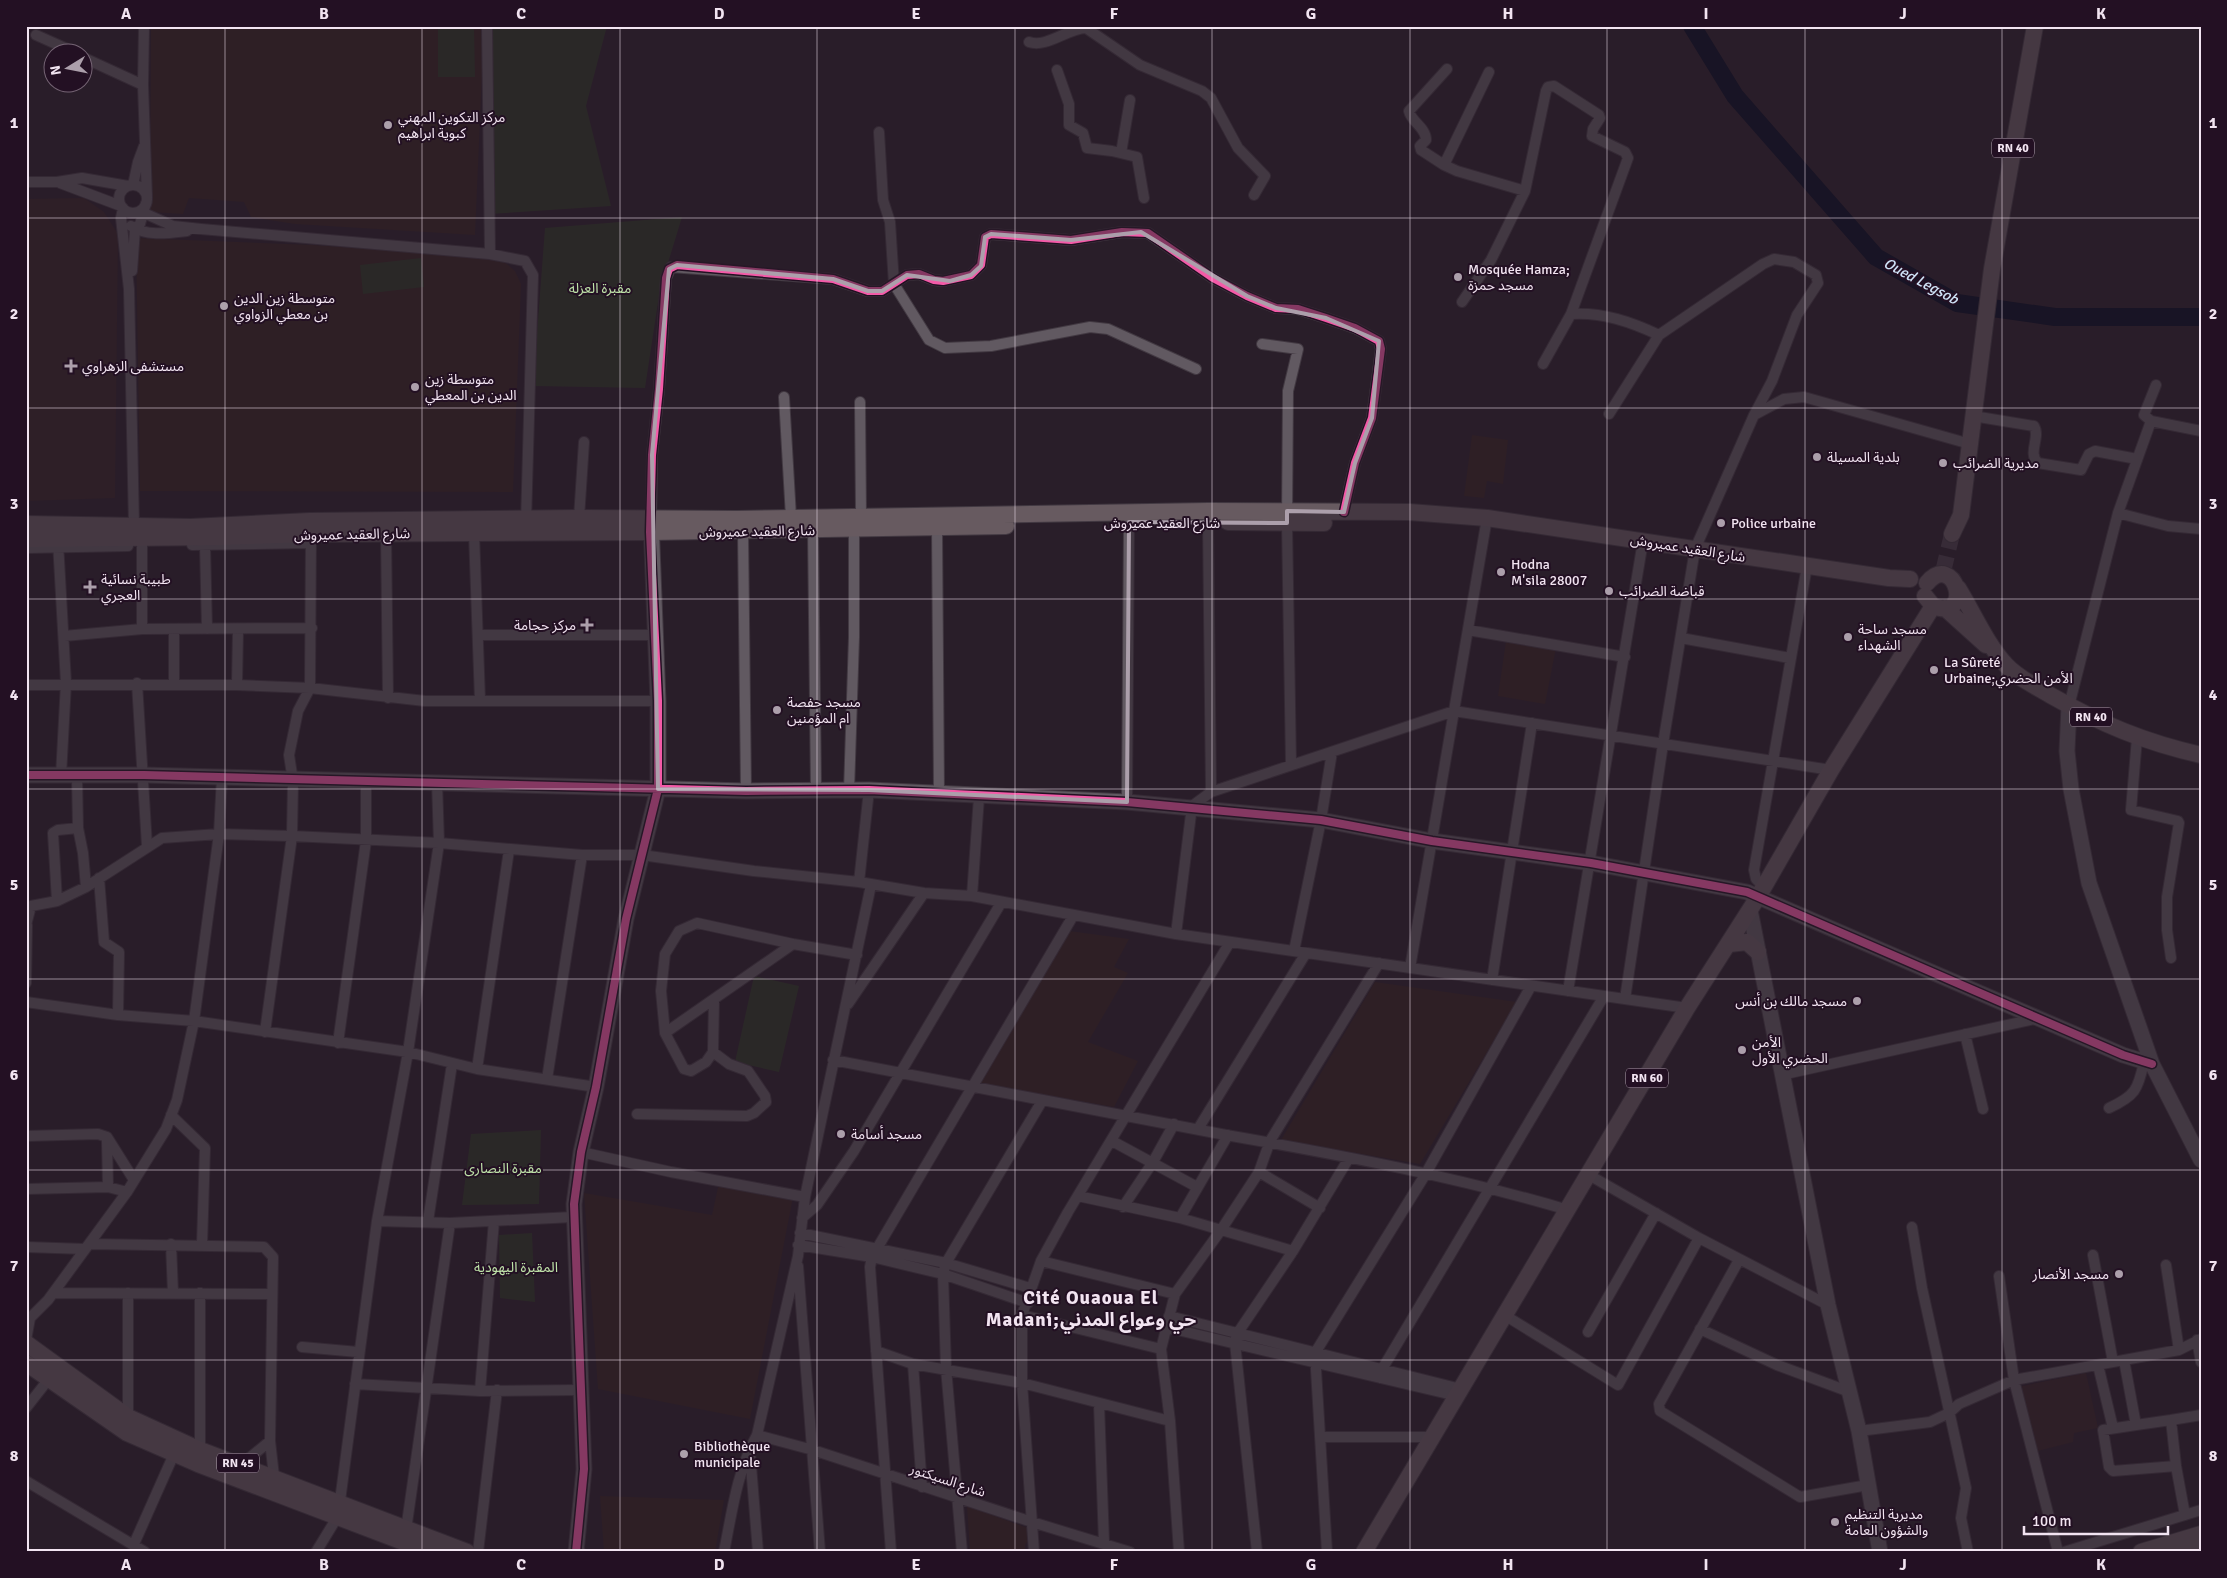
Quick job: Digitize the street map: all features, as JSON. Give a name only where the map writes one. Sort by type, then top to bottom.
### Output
[{"type":"main road","name":"RN 40","points":[[1958,531],[1992,269],[2034,26]]},
{"type":"main road","name":"شارع العقيد عميروش","points":[[311,533],[474,533],[579,518],[650,526],[791,517],[937,527],[1208,522],[1344,512],[1417,512],[1487,518],[1936,586]]},
{"type":"main road","name":"شارع العقيد عميروش","points":[[26,538],[311,533],[526,525],[650,526],[744,531],[814,530],[858,522],[1287,517],[1442,524],[1487,518]]},
{"type":"main road","name":"شارع العقيد عميروش","points":[[26,524],[58,537]]},
{"type":"main road","points":[[1889,578],[1936,586]]},
{"type":"main road","name":"RN 40","points":[[1936,586],[1996,653]]},
{"type":"main road","name":"RN 40","points":[[1936,586],[2008,668],[2024,680],[2069,706],[2137,738],[2201,755]]},
{"type":"main road","name":"RN 60","points":[[1364,1552],[1506,1316],[1687,1008],[1757,898],[1936,586]]},
{"type":"main road","points":[[1728,944],[1736,941],[1747,942],[1758,952]]},
{"type":"main road","name":"RN 45","points":[[26,1341],[128,1417],[200,1450],[239,1471]]},
{"type":"main road","name":"RN 45","points":[[26,1363],[127,1433],[174,1454],[239,1471],[338,1508],[406,1530],[425,1547]]},
{"type":"main road","name":"RN 45","points":[[338,1508],[425,1547],[467,1552]]},
{"type":"main road","points":[[2141,1552],[2201,1534]]},
{"type":"main road","points":[[2186,1552],[2201,1547]]},
{"type":"street","points":[[129,289],[135,229],[146,205],[143,85],[144,26]]},
{"type":"street","points":[[487,26],[490,254]]},
{"type":"street","points":[[1029,42],[1040,44],[1067,31],[1086,28],[1092,30],[1140,65],[1202,91],[1215,103],[1238,148],[1265,176],[1254,195]]},
{"type":"street","points":[[36,35],[52,42]]},
{"type":"street","points":[[92,61],[143,85]]},
{"type":"street","points":[[1447,69],[1409,111],[1411,117],[1426,134],[1426,140],[1420,149],[1444,165],[1525,191]]},
{"type":"street","points":[[1057,70],[1069,104],[1068,122],[1071,127],[1083,133],[1086,147],[1089,149],[1137,157],[1144,198]]},
{"type":"street","points":[[1444,165],[1489,72]]},
{"type":"street","points":[[1462,302],[1491,260],[1525,191],[1546,91],[1550,86],[1554,86],[1599,115],[1600,118],[1593,129],[1592,136],[1625,152],[1628,158],[1572,314],[1543,364]]},
{"type":"street","points":[[1121,153],[1130,100]]},
{"type":"street","points":[[879,132],[883,200],[890,222],[894,284],[929,340],[944,348],[1009,344],[1090,327],[1108,329],[1196,369]]},
{"type":"street","points":[[142,629],[129,289],[120,194],[131,185],[145,145]]},
{"type":"street","points":[[26,182],[57,182],[82,178],[141,187],[146,205],[173,226],[490,254],[525,261],[533,274],[526,525]]},
{"type":"street","points":[[57,182],[122,211],[136,212],[146,205]]},
{"type":"street","points":[[122,211],[135,229],[170,234],[201,229]]},
{"type":"street","points":[[576,1552],[584,1469],[573,1217],[581,1152],[596,1087],[626,919],[658,789],[658,701],[650,526],[652,455],[659,389],[666,278],[671,267],[833,279],[868,291],[882,291],[907,275],[919,274],[934,280],[943,281],[971,275],[981,265],[985,237],[990,234],[1071,240],[1117,232],[1148,233],[1213,278],[1247,296],[1276,308],[1298,309],[1326,318],[1375,338],[1380,343],[1381,349],[1372,418],[1355,463],[1344,512]]},
{"type":"street","points":[[1609,414],[1659,335],[1771,259],[1794,262],[1816,275],[1818,279],[1817,286],[1797,314],[1772,382],[1754,415],[1695,549],[1663,744],[1625,999]]},
{"type":"street","points":[[1572,314],[1591,313],[1617,319],[1659,335]]},
{"type":"street","points":[[1262,344],[1298,349],[1288,391],[1287,517],[1291,764]]},
{"type":"street","points":[[2156,385],[2144,415],[2151,422],[2201,431]]},
{"type":"street","points":[[784,397],[791,517]]},
{"type":"street","points":[[1754,415],[1784,399],[1804,397],[1970,444]]},
{"type":"street","points":[[849,791],[860,402]]},
{"type":"street","points":[[1973,416],[2034,426],[2037,433],[2033,454],[2038,462],[2081,470],[2090,454],[2095,451],[2137,459]]},
{"type":"street","points":[[2151,422],[2118,513],[2092,610],[2069,706],[2067,751],[2071,789],[2089,883],[2148,1063],[2201,1160]]},
{"type":"street","points":[[579,518],[584,442]]},
{"type":"street","points":[[2118,513],[2168,526],[2201,529]]},
{"type":"street","points":[[1410,968],[1487,518]]},
{"type":"street","points":[[1127,802],[1129,522]]},
{"type":"street","points":[[1208,522],[1211,792]]},
{"type":"street","points":[[937,527],[939,794]]},
{"type":"street","points":[[814,530],[816,790]]},
{"type":"street","points":[[744,531],[746,791]]},
{"type":"street","points":[[138,536],[206,545],[311,533],[312,628],[310,688],[298,711],[289,755],[293,781],[292,836],[265,1032]]},
{"type":"street","points":[[474,533],[480,700]]},
{"type":"street","points":[[386,534],[388,698]]},
{"type":"street","points":[[26,548],[58,537],[66,683],[61,776]]},
{"type":"street","points":[[1568,991],[1591,863],[1643,541]]},
{"type":"street","points":[[206,545],[207,629]]},
{"type":"street","points":[[1807,566],[1754,870],[1757,898],[1758,952],[1828,1304],[1859,1431],[1880,1552]]},
{"type":"street","points":[[64,636],[142,629],[238,630],[312,628]]},
{"type":"street","points":[[174,629],[174,684]]},
{"type":"street","points":[[237,685],[238,630]]},
{"type":"street","points":[[1468,630],[1625,657]]},
{"type":"street","points":[[479,635],[655,635]]},
{"type":"street","points":[[1681,638],[1790,658]]},
{"type":"street","points":[[26,685],[137,683],[237,685],[310,688],[388,698],[658,701]]},
{"type":"street","points":[[137,683],[148,846]]},
{"type":"street","points":[[1176,934],[1192,806],[1211,792],[1454,711],[1831,770]]},
{"type":"street","points":[[1492,980],[1532,723]]},
{"type":"street","points":[[2137,738],[2130,810],[2179,822],[2167,897],[2167,930],[2171,958]]},
{"type":"street","points":[[1294,951],[1321,820],[1332,752]]},
{"type":"street","points":[[26,775],[144,775],[293,781],[437,782],[746,791],[869,790],[979,797],[1192,806],[1321,820],[1432,841],[1591,863],[1747,892],[1757,898],[2124,1055],[2148,1063]]},
{"type":"street","points":[[77,776],[78,828],[83,853],[86,886]]},
{"type":"street","points":[[26,1341],[28,1319],[53,1293],[126,1192],[166,1129],[177,1100],[194,1021],[219,834],[222,777]]},
{"type":"street","points":[[338,1043],[366,841],[366,782]]},
{"type":"street","points":[[316,1552],[338,1508],[377,1221],[408,1052],[439,843],[437,782]]},
{"type":"street","points":[[859,882],[869,790]]},
{"type":"street","points":[[972,896],[979,797]]},
{"type":"street","points":[[57,901],[53,833],[78,828]]},
{"type":"street","points":[[26,983],[26,925],[29,904],[57,901],[86,886],[162,838],[219,834],[439,843],[582,855],[642,855],[754,871],[859,882],[924,893],[972,896],[1001,903],[1176,934],[1687,1008]]},
{"type":"street","points":[[477,1069],[509,850]]},
{"type":"street","points":[[547,1080],[582,855]]},
{"type":"street","points":[[99,878],[104,942],[119,952],[118,1015]]},
{"type":"street","points":[[820,1552],[798,1245],[805,1197],[833,1060],[858,955],[871,885]]},
{"type":"street","points":[[845,1009],[924,893]]},
{"type":"street","points":[[802,1218],[817,1205],[854,1151],[1001,903]]},
{"type":"street","points":[[891,1552],[870,1267],[872,1257],[1073,916]]},
{"type":"street","points":[[714,1000],[713,1052],[706,1062],[687,1070],[684,1069],[665,1033],[661,991],[662,968],[665,954],[679,931],[697,923],[793,944],[858,955]]},
{"type":"street","points":[[1034,1552],[1022,1383],[1022,1315],[1028,1303],[1030,1288],[1041,1261],[1078,1196],[1230,942]]},
{"type":"street","points":[[665,1033],[793,944]]},
{"type":"street","points":[[1198,1129],[1306,953]]},
{"type":"street","points":[[1179,1552],[1170,1421],[1161,1349],[1165,1327],[1175,1294],[1222,1230],[1259,1172],[1270,1141],[1379,963]]},
{"type":"street","points":[[1328,1552],[1315,1358],[1425,1175],[1532,986]]},
{"type":"street","points":[[1380,1374],[1492,1188],[1604,996]]},
{"type":"street","points":[[26,1002],[118,1015],[194,1021],[408,1052],[477,1069],[596,1087]]},
{"type":"street","points":[[1782,1075],[2040,1018]]},
{"type":"street","points":[[1965,1034],[1982,1109]]},
{"type":"street","points":[[637,1114],[736,1116],[754,1113],[766,1102],[765,1096],[748,1071],[729,1064],[713,1052]]},
{"type":"street","points":[[833,1060],[1042,1101],[1270,1141],[1492,1188],[1568,1210]]},
{"type":"street","points":[[2108,1108],[2123,1102],[2136,1090],[2148,1063]]},
{"type":"street","points":[[428,1221],[452,1064]]},
{"type":"street","points":[[962,1552],[946,1368],[943,1274],[946,1264],[1042,1101]]},
{"type":"street","points":[[171,1115],[205,1148],[202,1245]]},
{"type":"street","points":[[1123,1207],[1153,1162],[1174,1124]]},
{"type":"street","points":[[26,1136],[98,1134],[107,1138],[134,1180]]},
{"type":"street","points":[[1180,1218],[1228,1135]]},
{"type":"street","points":[[107,1138],[108,1187]]},
{"type":"street","points":[[1112,1141],[1197,1187]]},
{"type":"street","points":[[581,1152],[671,1172],[805,1197]]},
{"type":"street","points":[[1257,1552],[1236,1338],[1320,1208],[1349,1158]]},
{"type":"street","points":[[1259,1172],[1320,1208]]},
{"type":"street","points":[[1589,1175],[1739,1260],[1828,1304]]},
{"type":"street","points":[[26,1189],[108,1187],[126,1192]]},
{"type":"street","points":[[1078,1196],[1180,1218],[1293,1251]]},
{"type":"street","points":[[1588,1332],[1656,1214]]},
{"type":"street","points":[[377,1221],[450,1223],[573,1217]]},
{"type":"street","points":[[480,1391],[494,1221]]},
{"type":"street","points":[[406,1530],[450,1223]]},
{"type":"street","points":[[1912,1227],[1922,1288],[1966,1488],[1961,1518],[1968,1552]]},
{"type":"street","points":[[800,1233],[878,1248],[946,1264],[1030,1288]]},
{"type":"street","points":[[1506,1316],[1618,1385],[1699,1238]]},
{"type":"street","points":[[171,1244],[173,1294]]},
{"type":"street","points":[[26,1248],[171,1244],[264,1247],[268,1249],[273,1256],[271,1294],[271,1483]]},
{"type":"street","points":[[798,1245],[872,1257],[943,1274],[1028,1303]]},
{"type":"street","points":[[2093,1255],[2118,1361],[2136,1425]]},
{"type":"street","points":[[724,1552],[736,1491],[749,1450],[757,1435],[798,1256]]},
{"type":"street","points":[[1739,1260],[1659,1404],[1661,1413],[1800,1496],[1868,1484]]},
{"type":"street","points":[[1041,1261],[1175,1294]]},
{"type":"street","points":[[2166,1265],[2179,1350]]},
{"type":"street","points":[[1999,1276],[2014,1380],[2058,1552]]},
{"type":"street","points":[[53,1293],[271,1294]]},
{"type":"street","points":[[128,1293],[128,1417]]},
{"type":"street","points":[[200,1293],[200,1450]]},
{"type":"street","points":[[1022,1315],[1161,1349]]},
{"type":"street","points":[[1168,1316],[1236,1338],[1459,1392]]},
{"type":"street","points":[[1165,1327],[1236,1338]]},
{"type":"street","points":[[1700,1329],[1777,1365],[1850,1392]]},
{"type":"street","points":[[1859,1431],[1930,1422],[1949,1413],[1959,1404],[2014,1380],[2179,1350],[2199,1340],[2201,1362]]},
{"type":"street","points":[[302,1346],[358,1352]]},
{"type":"street","points":[[876,1351],[913,1364],[946,1368],[1022,1383],[1170,1421]]},
{"type":"street","points":[[913,1364],[922,1487]]},
{"type":"street","points":[[2098,1364],[2113,1428]]},
{"type":"street","points":[[26,1408],[48,1380]]},
{"type":"street","points":[[355,1384],[480,1391],[581,1390]]},
{"type":"street","points":[[478,1552],[497,1390]]},
{"type":"street","points":[[1099,1404],[1104,1542]]},
{"type":"street","points":[[2176,1466],[2113,1471],[2109,1467],[2103,1430],[2201,1415]]},
{"type":"street","points":[[2171,1420],[2176,1466],[2185,1515]]},
{"type":"street","name":"شارع السيكتور","points":[[757,1435],[813,1450],[1032,1522],[1104,1542],[1125,1551]]},
{"type":"street","points":[[1320,1437],[1433,1437]]},
{"type":"street","points":[[239,1471],[270,1442]]},
{"type":"street","points":[[749,1450],[758,1552]]},
{"type":"street","points":[[134,1544],[174,1454]]},
{"type":"street","points":[[26,1481],[145,1552]]},
{"type":"street","points":[[2064,1552],[2201,1510]]},
{"type":"highlighted area","points":[[1141,232],[1247,296],[1276,308],[1326,318],[1379,341],[1372,418],[1355,463],[1344,512],[1287,511],[1287,523],[1129,522],[1127,802],[869,790],[658,789],[652,455],[669,269],[677,265],[833,279],[868,291],[882,291],[907,275],[950,281],[971,275],[981,266],[985,237],[991,234],[1071,240]]},
{"type":"shaded area","points":[[151,26],[484,26],[475,235],[295,224],[251,217],[244,202],[189,198],[183,214],[150,212]]},
{"type":"shaded area","name":"مستشفى الزهراوي","points":[[84,198],[104,212],[118,234],[115,498],[26,501],[26,199]]},
{"type":"shaded area","points":[[136,238],[313,245],[483,257],[497,259],[507,264],[515,271],[521,284],[513,492],[140,491]]},
{"type":"shaded area","points":[[1472,435],[1508,440],[1503,484],[1487,481],[1484,498],[1464,496]]},
{"type":"shaded area","points":[[1506,641],[1556,648],[1545,704],[1498,696]]},
{"type":"shaded area","points":[[1069,931],[1129,939],[1114,967],[1128,973],[1088,1042],[1138,1061],[1114,1107],[977,1083]]},
{"type":"shaded area","points":[[1375,982],[1517,1002],[1420,1164],[1281,1140]]},
{"type":"shaded area","points":[[719,1183],[793,1197],[750,1419],[598,1389],[584,1193],[712,1215]]},
{"type":"shaded area","points":[[2086,1373],[2098,1428],[2074,1433],[2073,1442],[2034,1452],[2018,1387]]},
{"type":"shaded area","points":[[600,1496],[724,1500],[715,1552],[604,1552]]},
{"type":"shaded area","points":[[967,1506],[1028,1528],[1029,1540],[1025,1545],[1025,1549],[1029,1552],[970,1552]]},
{"type":"green space","points":[[438,26],[474,26],[475,77],[438,77]]},
{"type":"green space","points":[[491,26],[607,26],[586,106],[611,206],[490,214]]},
{"type":"green space","name":"مقبرة العزلة","points":[[682,217],[660,289],[645,388],[533,386],[545,228]]},
{"type":"green space","points":[[421,258],[424,287],[363,294],[360,265]]},
{"type":"green space","points":[[754,976],[799,986],[779,1072],[735,1062]]},
{"type":"green space","name":"مقبرة النصارى","points":[[541,1130],[539,1204],[462,1205],[471,1134]]},
{"type":"green space","name":"المقبرة اليهودية","points":[[532,1233],[535,1302],[500,1298],[499,1235]]},
{"type":"waterway","name":"Oued Legsob","points":[[1692,26],[1735,96],[1876,257],[1957,303],[2055,317],[2201,317]]},
{"type":"tunnel","points":[[1943,572],[1952,534]]},
{"type":"cycle path","points":[[576,1552],[584,1469],[574,1204],[581,1152],[596,1087],[626,919],[658,789],[658,701],[650,532],[652,455],[659,389],[666,278],[669,269],[677,265],[833,279],[868,291],[882,291],[907,275],[919,274],[934,280],[943,281],[971,275],[981,265],[985,237],[991,234],[1071,240],[1122,232],[1148,233],[1213,278],[1247,296],[1276,308],[1298,309],[1326,318],[1355,328],[1379,341],[1381,349],[1372,418],[1355,463],[1344,512]]},
{"type":"cycle path","points":[[26,775],[144,775],[746,791],[869,790],[1127,802],[1321,820],[1432,841],[1591,863],[1747,892],[2123,1055],[2152,1064]]},
{"type":"place","name":"مركز التكوين المهني كبوية ابراهيم","points":[[388,125]]},
{"type":"place","name":"Mosquée Hamza; مسجد حمزة","points":[[1458,277]]},
{"type":"place","name":"متوسطة زين الدين بن معطي الزواوي","points":[[224,306]]},
{"type":"place","name":"مستشفى الزهراوي","points":[[71,366]]},
{"type":"place","name":"متوسطة زين الدين بن المعطي","points":[[415,387]]},
{"type":"place","name":"بلدية المسيلة","points":[[1817,457]]},
{"type":"place","name":"مديرية الضرائب","points":[[1943,463]]},
{"type":"place","name":"Police urbaine","points":[[1721,523]]},
{"type":"place","name":"Hodna M'sila 28007","points":[[1501,572]]},
{"type":"place","name":"طبيبة نسائية العجري","points":[[90,587]]},
{"type":"place","name":"قباضة الضرائب","points":[[1609,591]]},
{"type":"place","name":"مركز حجامة","points":[[587,625]]},
{"type":"place","name":"مسجد ساحة الشهداء","points":[[1848,637]]},
{"type":"place","name":"La Sûreté Urbaine;الأمن الحضري","points":[[1934,670]]},
{"type":"place","name":"مسجد حفصة ام المؤمنين","points":[[777,710]]},
{"type":"place","name":"مسجد مالك بن أنس","points":[[1857,1001]]},
{"type":"place","name":"الأمن الحضري الأول","points":[[1742,1050]]},
{"type":"place","name":"مسجد أسامة","points":[[841,1134]]},
{"type":"place","name":"مسجد الأنصار","points":[[2119,1274]]},
{"type":"place","name":"Bibliothèque municipale","points":[[684,1454]]},
{"type":"place","name":"مديرية التنظيم والشؤون العامة","points":[[1835,1522]]},
{"type":"district","name":"Cité Ouaoua El Madani;حي وعواع المدني","points":[[1091,1308]]}]
